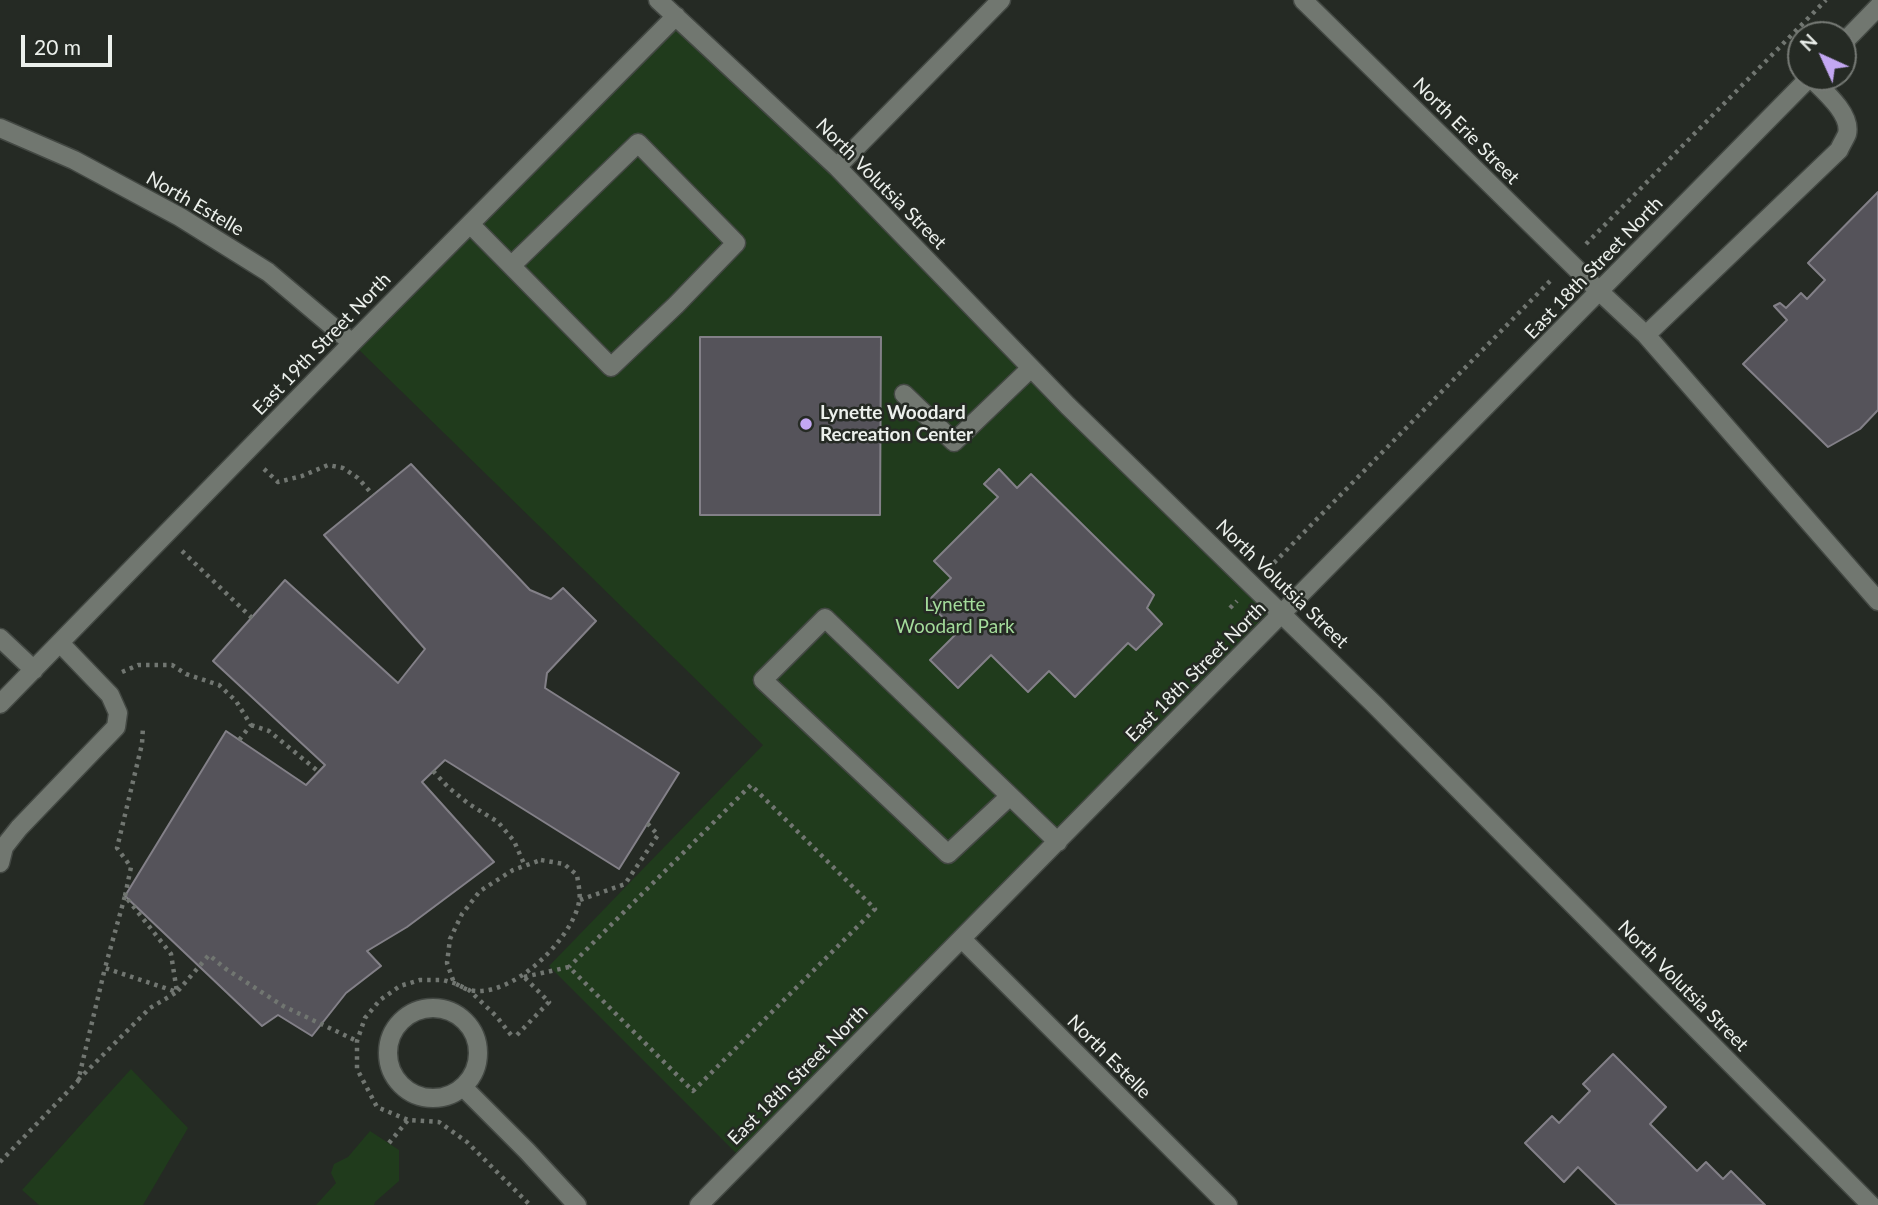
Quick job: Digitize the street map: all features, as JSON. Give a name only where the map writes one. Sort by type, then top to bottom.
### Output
[{"type":"street","name":"North Volutsia Street","points":[[659,0],[837,167],[1068,406],[1385,715],[1871,1205]]},
{"type":"street","points":[[837,167],[1001,0]]},
{"type":"street","name":"North Erie Street","points":[[1303,0],[1646,335],[1878,601]]},
{"type":"street","points":[[1857,29],[1878,7]]},
{"type":"street","name":"East 19th Street North","points":[[0,704],[676,16]]},
{"type":"street","name":"East 18th Street North","points":[[699,1205],[1796,91]]},
{"type":"street","points":[[1646,335],[1839,150],[1848,131],[1844,114],[1824,91]]},
{"type":"street","name":"North Estelle","points":[[0,128],[74,160],[180,217],[268,272],[352,343]]},
{"type":"street","points":[[470,224],[611,367],[736,243],[638,143],[512,265]]},
{"type":"street","points":[[904,394],[954,442],[1031,368]]},
{"type":"street","points":[[1010,796],[948,854],[763,680],[825,618],[1058,842]]},
{"type":"street","points":[[0,638],[34,670]]},
{"type":"street","points":[[0,863],[4,848],[19,828],[116,727],[118,713],[110,695],[60,643]]},
{"type":"street","name":"North Estelle","points":[[961,939],[1228,1205]]},
{"type":"street","points":[[420,1009],[442,1009],[462,1018],[472,1029],[478,1043],[479,1055],[477,1068],[463,1087],[451,1096],[436,1099],[421,1098],[408,1092],[390,1069],[387,1054],[396,1026],[420,1009]]},
{"type":"street","points":[[463,1087],[577,1205]]},
{"type":"path","points":[[1230,608],[1826,0]]},
{"type":"path","points":[[264,469],[278,482],[328,465],[343,468],[358,478],[373,495]]},
{"type":"path","points":[[182,551],[252,618]]},
{"type":"path","points":[[120,673],[138,665],[172,665],[186,674],[219,685],[236,701],[251,725],[269,731],[319,772]]},
{"type":"path","points":[[114,666],[128,680]]},
{"type":"path","points":[[78,1081],[131,867],[117,848],[142,744],[143,721]]},
{"type":"path","points":[[239,740],[251,725]]},
{"type":"path","points":[[433,771],[449,788],[498,822],[514,841],[525,866]]},
{"type":"path","points":[[469,990],[493,988],[523,976],[569,967],[751,785],[875,909],[693,1091],[569,967]]},
{"type":"path","points":[[580,900],[625,884],[658,835],[647,823]]},
{"type":"path","points":[[454,983],[447,963],[450,939],[462,914],[480,891],[513,870],[541,860],[564,864],[577,875],[580,900],[560,940],[523,976]]},
{"type":"path","points":[[125,896],[171,954],[177,992]]},
{"type":"path","points":[[0,1162],[150,1008],[177,992],[209,954],[226,969],[284,1006],[357,1041]]},
{"type":"path","points":[[105,968],[177,992]]},
{"type":"path","points":[[523,976],[549,1002],[514,1035],[469,990],[454,983],[420,980],[400,986],[380,1000],[365,1018],[357,1041],[357,1069],[377,1107],[408,1120],[439,1122],[467,1142],[530,1205]]},
{"type":"path","points":[[389,1143],[408,1120]]},
{"type":"green space","name":"Lynette Woodard Park","points":[[676,16],[1282,614],[743,1160],[549,966],[763,745],[352,343]]},
{"type":"green space","points":[[131,1069],[188,1128],[143,1205],[39,1205],[22,1190]]},
{"type":"green space","points":[[370,1131],[399,1150],[399,1181],[374,1205],[316,1205],[336,1183],[331,1173],[334,1164],[348,1157]]},
{"type":"building","points":[[1878,192],[1878,410],[1860,429],[1828,447],[1743,364],[1787,320],[1774,306],[1780,303],[1786,308],[1801,293],[1807,299],[1825,280],[1808,263]]},
{"type":"building","points":[[700,337],[881,337],[880,515],[700,515]]},
{"type":"building","points":[[411,464],[530,590],[551,599],[563,588],[596,621],[547,673],[545,688],[679,773],[619,869],[445,760],[422,782],[494,862],[407,927],[367,951],[381,966],[346,993],[312,1036],[278,1015],[262,1026],[125,896],[226,731],[306,785],[325,765],[213,661],[285,580],[398,683],[425,649],[324,535]]},
{"type":"building","points":[[999,469],[1017,488],[1031,474],[1154,595],[1147,608],[1162,624],[1136,650],[1128,643],[1075,697],[1049,671],[1028,692],[991,655],[958,688],[930,660],[958,632],[927,602],[951,578],[934,561],[998,497],[984,484]]},
{"type":"building","points":[[1613,1054],[1666,1107],[1650,1124],[1697,1171],[1706,1162],[1723,1179],[1731,1171],[1765,1205],[1617,1205],[1578,1167],[1564,1182],[1525,1143],[1552,1116],[1559,1123],[1590,1091],[1583,1084]]},
{"type":"place","name":"Lynette Woodard Recreation Center","points":[[806,424]]}]
